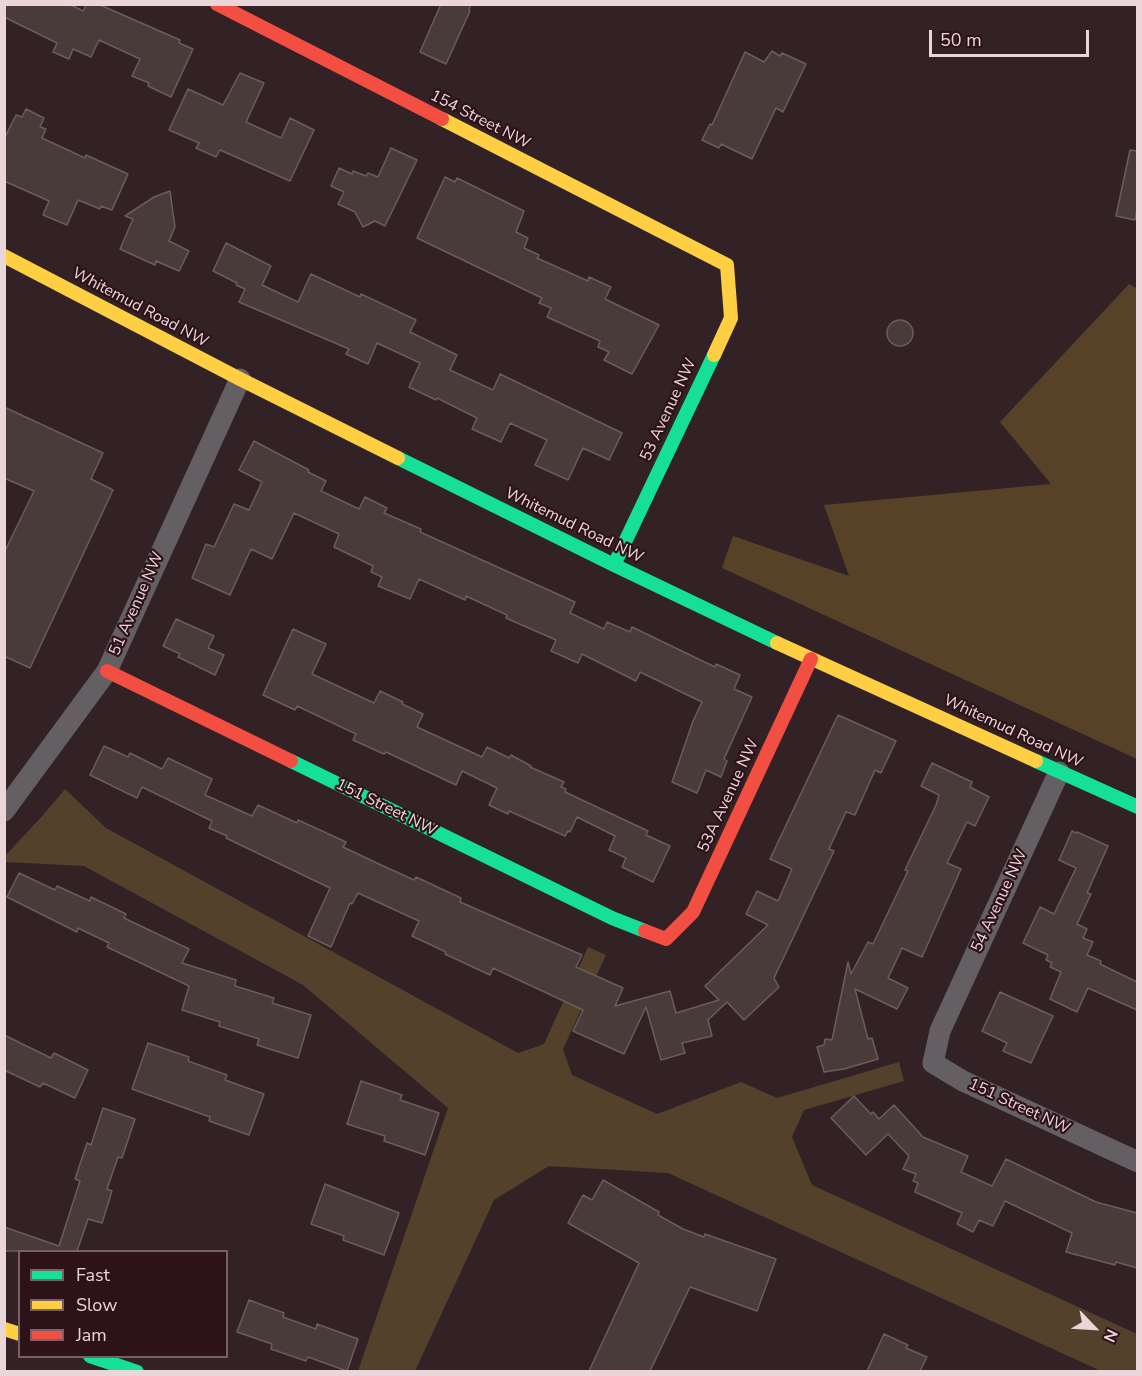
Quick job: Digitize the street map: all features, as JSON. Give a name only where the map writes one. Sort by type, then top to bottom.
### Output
[{"type":"street","name":"154 Street NW","points":[[217,4],[727,265]]},
{"type":"street","name":"Whitemud Road NW","points":[[4,256],[240,379],[614,565],[811,659],[1137,807]]},
{"type":"street","name":"53 Avenue NW","points":[[614,565],[731,318],[727,265]]},
{"type":"street","name":"51 Avenue NW","points":[[4,811],[107,671],[240,379]]},
{"type":"street","name":"53A Avenue NW","points":[[666,939],[693,912],[811,659]]},
{"type":"street","name":"151 Street NW","points":[[107,671],[612,918],[666,939]]},
{"type":"street","name":"54 Avenue NW","points":[[940,1031],[1059,771]]},
{"type":"street","name":"151 Street NW","points":[[940,1031],[933,1063],[963,1081],[1137,1162]]},
{"type":"street","points":[[96,1358],[137,1371]]},
{"type":"shaded area","points":[[1129,284],[1138,289],[1137,759],[722,568],[733,536],[849,576],[824,505],[1051,484],[1000,422]]},
{"type":"shaded area","points":[[65,789],[106,828],[518,1053],[544,1044],[588,947],[606,955],[563,1049],[572,1075],[657,1114],[741,1082],[777,1098],[899,1062],[904,1081],[804,1110],[792,1137],[812,1185],[1137,1334],[1137,1371],[1101,1371],[668,1173],[549,1166],[494,1200],[415,1371],[358,1371],[448,1108],[303,985],[84,866],[5,862],[4,857]]},
{"type":"building","points":[[4,4],[69,4],[83,11],[87,4],[98,4],[180,40],[179,43],[193,49],[171,97],[148,86],[149,83],[132,76],[140,59],[99,40],[91,57],[73,49],[69,59],[53,52],[57,43],[4,17]]},
{"type":"building","points":[[441,4],[471,4],[446,64],[420,52]]},
{"type":"building","points":[[772,51],[780,56],[782,53],[806,64],[783,112],[776,108],[752,159],[721,144],[719,148],[702,140],[710,124],[712,125],[745,52],[764,62]]},
{"type":"building","points":[[240,73],[264,83],[246,122],[281,138],[290,118],[314,130],[290,181],[220,150],[216,157],[196,148],[199,143],[169,130],[188,89],[223,105]]},
{"type":"building","points":[[26,109],[44,118],[40,127],[46,129],[42,138],[85,158],[86,155],[128,174],[112,210],[101,206],[100,209],[78,200],[67,225],[43,215],[49,201],[4,181],[4,139],[16,115],[22,117]]},
{"type":"building","points":[[391,148],[417,160],[385,226],[375,221],[363,227],[355,212],[338,204],[344,192],[331,186],[339,168],[352,174],[353,171],[366,176],[368,173],[378,177]]},
{"type":"building","points":[[1130,150],[1137,151],[1135,220],[1116,216]]},
{"type":"building","points":[[445,177],[455,182],[457,178],[524,211],[516,232],[528,238],[524,248],[539,255],[537,258],[588,281],[589,277],[611,287],[605,299],[659,325],[632,374],[604,360],[609,352],[598,347],[600,341],[547,317],[551,308],[539,303],[542,298],[417,238]]},
{"type":"building","points":[[170,191],[175,227],[169,241],[189,251],[179,271],[156,261],[155,265],[120,249],[133,219],[125,216],[154,197]]},
{"type":"building","points":[[226,243],[271,266],[262,285],[298,302],[311,274],[360,297],[361,294],[416,320],[410,332],[457,355],[450,370],[493,390],[500,374],[622,433],[609,460],[583,448],[568,480],[535,465],[547,440],[510,423],[501,442],[472,429],[477,418],[409,387],[420,363],[377,343],[368,364],[346,354],[349,349],[239,302],[245,289],[213,271]]},
{"type":"building","points":[[900,320],[910,323],[913,333],[910,343],[900,346],[890,343],[887,333],[890,323]]},
{"type":"building","points":[[4,407],[103,453],[91,479],[113,490],[30,668],[4,656],[4,553],[34,491],[4,478]]},
{"type":"building","points":[[254,441],[326,481],[321,491],[359,509],[365,497],[387,508],[384,513],[421,529],[420,532],[575,602],[570,613],[604,629],[607,622],[630,632],[632,627],[715,667],[716,664],[740,675],[734,689],[752,697],[724,759],[727,761],[721,777],[706,770],[697,793],[672,782],[702,702],[640,672],[636,681],[582,654],[578,663],[551,651],[556,640],[506,618],[507,615],[466,596],[465,600],[419,579],[410,599],[378,586],[382,577],[371,572],[373,566],[334,547],[339,534],[294,513],[272,559],[251,549],[230,595],[192,578],[206,544],[214,547],[234,504],[249,510],[262,482],[239,470]]},
{"type":"building","points":[[176,619],[214,636],[208,648],[224,655],[215,675],[178,657],[180,654],[163,646]]},
{"type":"building","points":[[293,629],[326,644],[312,674],[374,703],[380,691],[403,702],[402,704],[423,714],[417,727],[482,757],[487,747],[509,758],[511,755],[530,767],[564,782],[561,787],[566,789],[565,792],[648,831],[646,835],[670,846],[653,882],[622,867],[626,858],[609,850],[615,836],[577,817],[570,832],[568,831],[565,836],[509,811],[508,814],[489,805],[497,788],[462,771],[456,785],[386,752],[384,754],[353,740],[356,734],[297,706],[295,710],[263,695]]},
{"type":"building","points":[[838,715],[896,741],[881,773],[875,770],[855,815],[846,812],[829,849],[834,851],[774,978],[779,987],[744,1020],[727,1002],[708,1020],[712,1036],[682,1043],[685,1053],[661,1060],[646,1007],[624,1054],[573,1031],[583,1010],[493,968],[490,975],[445,954],[446,952],[412,936],[419,921],[358,893],[352,904],[350,903],[331,947],[308,936],[330,888],[226,838],[227,836],[209,828],[212,821],[142,787],[137,798],[90,775],[104,746],[128,757],[130,753],[162,769],[168,758],[212,779],[205,795],[252,816],[258,805],[297,823],[298,820],[346,842],[343,847],[414,880],[416,877],[461,898],[460,902],[582,955],[576,967],[623,988],[615,1006],[670,991],[676,1013],[719,1000],[705,986],[768,925],[746,914],[757,891],[778,901],[792,869],[770,859]]},
{"type":"building","points":[[932,763],[972,782],[970,787],[989,797],[975,826],[967,822],[947,863],[961,869],[922,957],[902,948],[888,978],[908,988],[897,1009],[855,989],[868,1039],[872,1038],[878,1059],[824,1072],[817,1047],[824,1045],[825,1039],[832,1040],[848,962],[851,974],[868,942],[873,944],[936,805],[939,795],[921,786]]},
{"type":"building","points":[[1072,831],[1108,846],[1087,893],[1091,894],[1077,924],[1087,929],[1083,938],[1093,942],[1087,955],[1137,982],[1137,1010],[1088,988],[1077,1012],[1050,999],[1061,972],[1050,967],[1052,963],[1046,960],[1048,955],[1023,943],[1040,907],[1054,914],[1076,868],[1059,860]]},
{"type":"building","points":[[19,873],[55,890],[57,886],[90,901],[91,897],[126,914],[124,918],[189,949],[182,963],[236,980],[235,986],[274,998],[272,1003],[311,1015],[298,1058],[257,1045],[259,1039],[219,1026],[220,1022],[182,1010],[189,986],[107,947],[109,943],[78,928],[77,932],[7,897]]},
{"type":"building","points":[[1000,992],[1053,1016],[1031,1063],[1003,1051],[1007,1043],[982,1031]]},
{"type":"building","points":[[4,1035],[51,1058],[54,1053],[88,1070],[75,1098],[43,1083],[40,1087],[4,1070]]},
{"type":"building","points":[[148,1043],[189,1057],[188,1061],[227,1075],[225,1080],[264,1094],[249,1135],[209,1121],[210,1117],[132,1089]]},
{"type":"building","points":[[361,1081],[402,1095],[400,1100],[439,1113],[425,1155],[384,1141],[385,1136],[347,1124]]},
{"type":"building","points":[[854,1096],[879,1119],[894,1105],[923,1137],[968,1156],[961,1172],[992,1186],[1006,1159],[1096,1202],[1137,1213],[1137,1268],[1116,1262],[1115,1265],[1066,1252],[1072,1233],[1005,1201],[993,1226],[979,1220],[973,1232],[957,1224],[962,1213],[915,1192],[918,1183],[913,1181],[916,1174],[903,1169],[909,1156],[888,1134],[866,1155],[831,1118]]},
{"type":"building","points":[[103,1108],[135,1119],[122,1158],[118,1157],[107,1189],[112,1191],[102,1223],[88,1219],[77,1250],[4,1251],[4,1227],[59,1246],[80,1181],[75,1179],[87,1143],[91,1145]]},
{"type":"building","points":[[603,1180],[659,1212],[658,1215],[683,1229],[704,1237],[705,1234],[776,1259],[757,1311],[690,1287],[650,1371],[589,1371],[639,1263],[568,1223],[583,1195],[592,1200]]},
{"type":"building","points":[[325,1184],[399,1213],[384,1255],[343,1240],[344,1236],[311,1224]]},
{"type":"building","points":[[249,1300],[284,1313],[283,1317],[316,1329],[317,1324],[358,1339],[347,1371],[308,1357],[306,1361],[271,1349],[272,1344],[237,1332]]},
{"type":"building","points":[[884,1334],[908,1345],[906,1348],[927,1357],[920,1371],[867,1371]]},
{"type":"traffic: fast","points":[[614,565],[714,355]]},
{"type":"traffic: fast","points":[[398,458],[777,643]]},
{"type":"traffic: fast","points":[[291,761],[612,918],[645,931]]},
{"type":"traffic: fast","points":[[1036,761],[1138,807]]},
{"type":"traffic: fast","points":[[96,1358],[137,1372]]},
{"type":"traffic: slow","points":[[442,119],[727,265],[731,318],[714,355]]},
{"type":"traffic: slow","points":[[4,256],[398,458]]},
{"type":"traffic: slow","points":[[777,643],[1036,761]]},
{"type":"traffic: slow","points":[[4,1329],[18,1333]]},
{"type":"traffic: jam","points":[[217,4],[442,119]]},
{"type":"traffic: jam","points":[[645,931],[666,939],[693,912],[811,659]]},
{"type":"traffic: jam","points":[[107,671],[291,761]]}]
